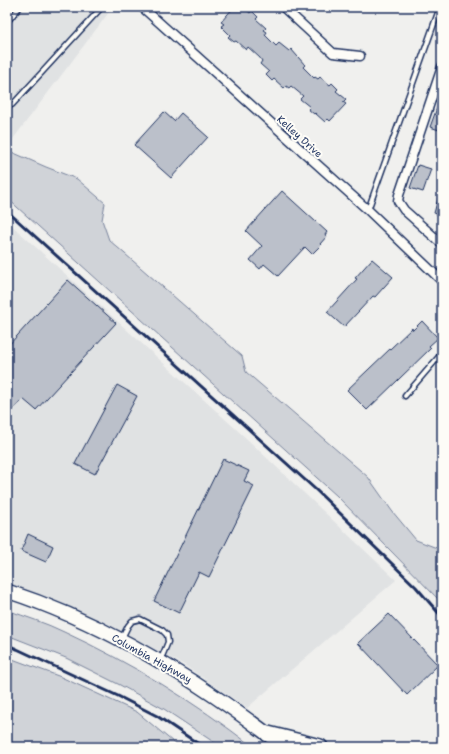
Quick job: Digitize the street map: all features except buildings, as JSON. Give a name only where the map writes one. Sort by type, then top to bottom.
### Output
[{"type":"highway","points":[[268,734],[320,747]]},
{"type":"main road","name":"Columbia Highway","points":[[7,591],[46,606],[122,640],[160,661],[200,686],[284,747]]},
{"type":"street","name":"Kelley Drive","points":[[142,7],[368,210],[442,281]]},
{"type":"street","points":[[284,7],[333,53],[360,56]]},
{"type":"street","points":[[442,68],[398,201],[404,210],[442,244]]},
{"type":"lane","points":[[7,22],[20,7]]},
{"type":"lane","points":[[7,105],[12,105],[102,7]]},
{"type":"lane","points":[[368,210],[440,7]]},
{"type":"lane","points":[[404,396],[442,353]]},
{"type":"lane","points":[[122,640],[128,626],[132,621],[140,619],[162,630],[167,635],[168,642],[160,661]]},
{"type":"shaded area","points":[[7,7],[113,7],[7,147]]},
{"type":"shaded area","points":[[7,150],[77,179],[105,203],[102,220],[109,240],[242,356],[246,372],[368,477],[392,511],[416,540],[442,550],[442,603],[337,496],[7,198]]},
{"type":"shaded area","points":[[7,221],[247,439],[396,580],[247,708],[184,665],[110,625],[7,585]]},
{"type":"shaded area","points":[[7,610],[57,629],[138,670],[208,714],[253,747],[221,747],[164,709],[120,685],[66,658],[7,635]]},
{"type":"shaded area","points":[[7,657],[61,677],[137,712],[179,747],[7,747]]},
{"type":"railway","points":[[7,211],[315,489],[416,587],[442,617]]},
{"type":"railway","points":[[7,645],[118,696],[157,716],[203,747]]}]
